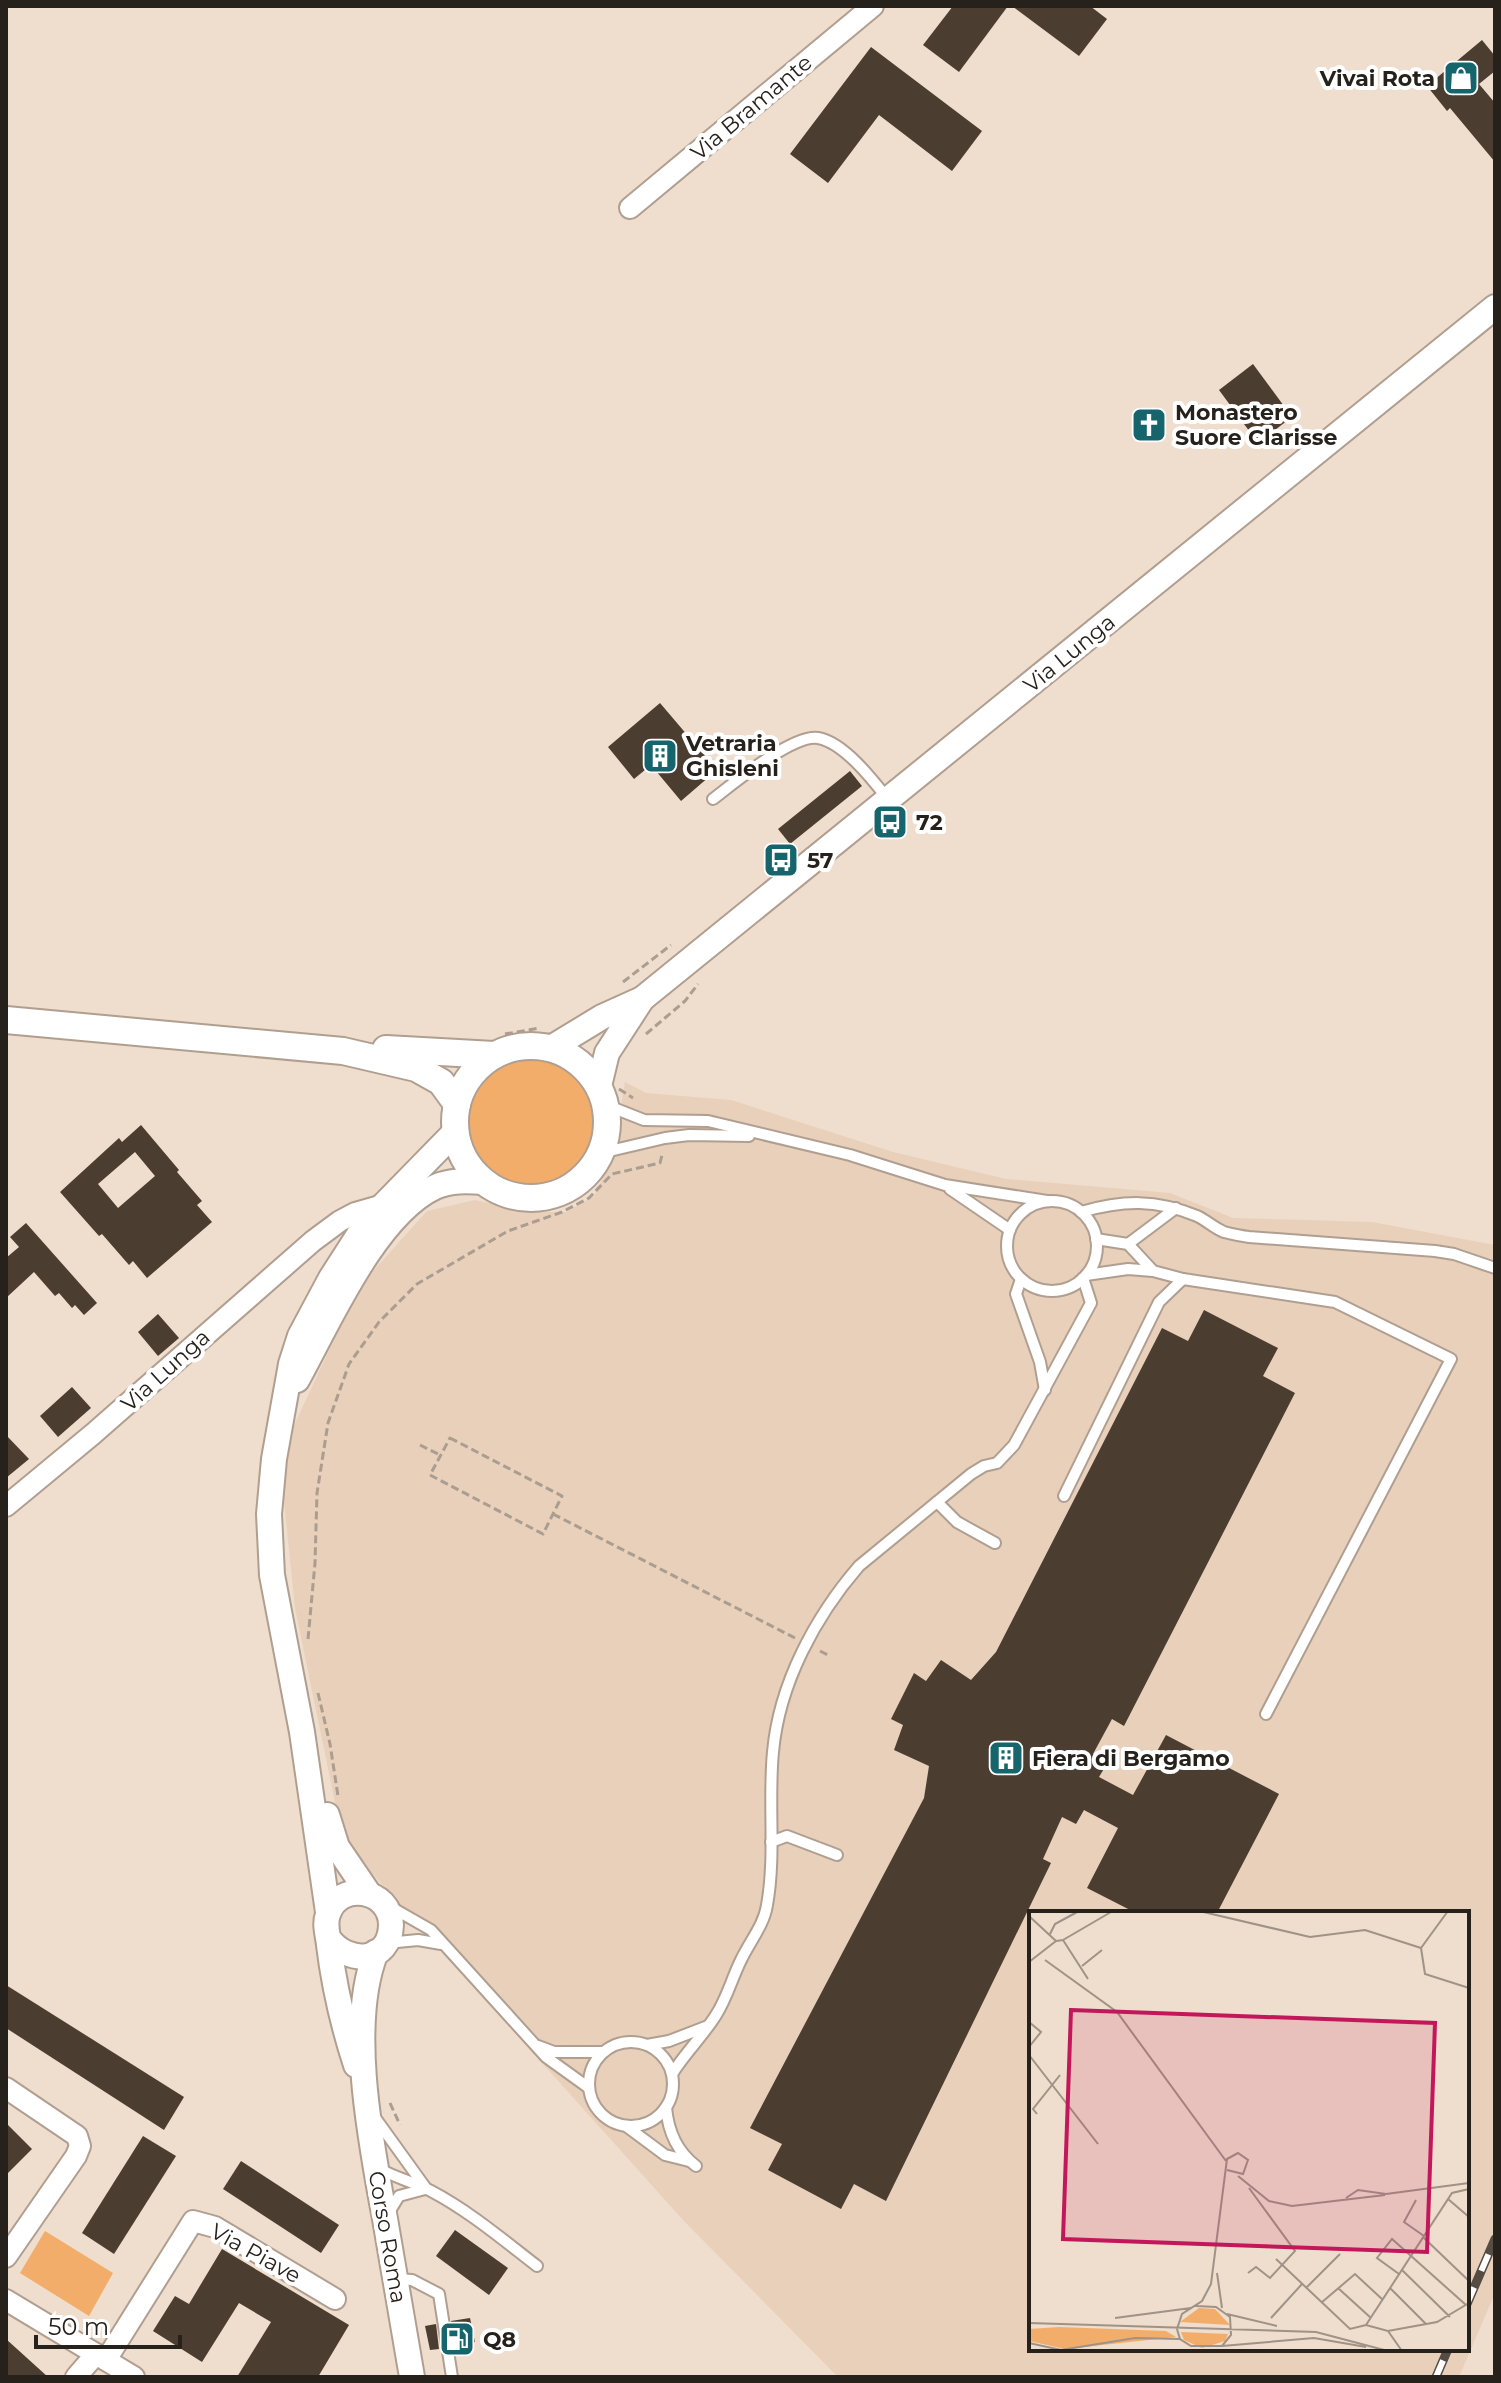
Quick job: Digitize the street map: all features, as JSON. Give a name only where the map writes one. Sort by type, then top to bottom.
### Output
[{"type":"main road","points":[[6,1020],[343,1051],[416,1068],[441,1082],[457,1104]]},
{"type":"main road","name":"Via Lunga","points":[[343,1051],[397,1049],[494,1055],[517,1047],[551,1048]]},
{"type":"main road","points":[[551,1048],[578,1061],[608,1093]]},
{"type":"main road","points":[[484,1182],[467,1163],[456,1131],[457,1104],[466,1081],[494,1055]]},
{"type":"main road","name":"Via Lunga","points":[[484,1182],[512,1196],[525,1198],[562,1192],[585,1177],[601,1153],[608,1125],[608,1093]]},
{"type":"street","name":"Via Bramante","points":[[630,208],[873,6]]},
{"type":"street","name":"Via Lunga","points":[[551,1048],[602,1017],[642,999],[1495,307]]},
{"type":"street","name":"Via Lunga","points":[[608,1093],[607,1053],[642,999]]},
{"type":"street","name":"Via Lunga","points":[[328,1912],[302,1732],[272,1575],[271,1488],[291,1364],[300,1336],[352,1242],[383,1205],[456,1131]]},
{"type":"street","name":"Via Lunga","points":[[286,1400],[359,1267],[390,1225],[417,1199],[435,1187],[466,1181],[484,1182]]},
{"type":"street","name":"Via Lunga","points":[[6,1506],[323,1234],[355,1213],[383,1205]]},
{"type":"street","points":[[323,1234],[345,1237],[352,1242]]},
{"type":"street","name":"Via Lunga","points":[[302,1732],[337,1847],[376,1899]]},
{"type":"street","points":[[328,1912],[342,1896],[353,1892],[376,1899]]},
{"type":"street","name":"Corso Roma","points":[[376,1899],[391,1923],[369,1970],[364,1998],[367,2099],[375,2166],[412,2377]]},
{"type":"street","name":"Corso Roma","points":[[328,1912],[326,1922],[342,2022],[367,2099]]},
{"type":"street","points":[[329,1939],[344,1954],[354,1957],[381,1947]]},
{"type":"street","points":[[6,2088],[77,2136],[80,2146],[6,2257]]},
{"type":"street","name":"Via Piave","points":[[101,2357],[193,2221],[215,2227],[335,2299]]},
{"type":"street","points":[[6,2300],[134,2377]]},
{"type":"street","points":[[76,2377],[101,2357]]},
{"type":"lane","points":[[713,799],[789,744],[817,737],[844,751],[888,799]]},
{"type":"lane","points":[[608,1093],[644,1120],[708,1121],[850,1155],[945,1185],[1059,1202],[1081,1212],[1096,1239],[1093,1264],[1084,1277],[1072,1286],[1059,1290],[1045,1290],[1021,1279],[1009,1259],[1007,1245],[1010,1230],[1024,1210],[1047,1201]]},
{"type":"lane","points":[[601,1153],[689,1135],[770,1137]]},
{"type":"lane","points":[[945,1185],[1010,1230]]},
{"type":"lane","points":[[1081,1212],[1114,1203],[1138,1202],[1176,1208],[1223,1231],[1249,1237],[1435,1251],[1495,1268]]},
{"type":"lane","points":[[1128,1244],[1176,1208]]},
{"type":"lane","points":[[1096,1239],[1128,1244],[1153,1271]]},
{"type":"lane","points":[[1084,1277],[1128,1269],[1153,1271],[1183,1279],[1335,1302],[1451,1359],[1266,1714]]},
{"type":"lane","points":[[672,2074],[685,2052],[718,2011],[767,1906],[775,1738],[780,1711],[805,1643],[845,1581],[859,1566],[971,1474],[997,1463],[1014,1445],[1091,1303],[1084,1277]]},
{"type":"lane","points":[[1021,1279],[1016,1294],[1040,1362],[1045,1390]]},
{"type":"lane","points":[[1064,1496],[1159,1302],[1183,1279]]},
{"type":"lane","points":[[937,1502],[957,1522],[995,1543]]},
{"type":"lane","points":[[771,1842],[787,1836],[837,1855]]},
{"type":"lane","points":[[376,1899],[431,1930],[546,2057],[589,2088]]},
{"type":"lane","points":[[381,1947],[418,1940],[441,1944]]},
{"type":"lane","points":[[647,2045],[669,2041],[709,2025]]},
{"type":"lane","points":[[536,2045],[554,2052],[602,2052],[620,2043],[634,2041],[647,2045],[667,2062],[672,2074],[671,2097],[666,2107],[649,2122],[626,2126]]},
{"type":"lane","points":[[602,2052],[589,2075],[589,2088],[597,2109],[665,2155],[693,2163],[674,2141],[668,2128],[666,2107]]},
{"type":"lane","points":[[367,2099],[378,2122],[426,2188]]},
{"type":"lane","points":[[375,2166],[393,2177],[426,2188],[465,2210],[537,2266]]},
{"type":"lane","points":[[385,2221],[399,2196],[426,2188]]},
{"type":"lane","points":[[395,2278],[412,2280],[439,2294],[452,2377]]},
{"type":"path","points":[[636,1042],[685,1001],[703,976],[690,959]]},
{"type":"path","points":[[608,1093],[637,1100]]},
{"type":"path","points":[[307,1646],[315,1563],[317,1493],[328,1423],[349,1364],[379,1322],[417,1284],[508,1231],[562,1212],[589,1198],[612,1174],[660,1163],[665,1138]]},
{"type":"path","points":[[450,1438],[562,1496],[553,1514],[543,1534],[430,1475],[450,1438]]},
{"type":"path","points":[[420,1445],[440,1455]]},
{"type":"path","points":[[553,1514],[828,1655]]},
{"type":"path","points":[[317,1688],[340,1807]]},
{"type":"shaded area","points":[[532,1060],[556,1064],[577,1078],[591,1099],[595,1123],[591,1147],[577,1168],[556,1182],[532,1186],[508,1182],[487,1168],[473,1147],[469,1123],[473,1099],[487,1078],[508,1064]]},
{"type":"shaded area","name":"Fiera di Bergamo","points":[[625,1082],[646,1093],[731,1100],[893,1152],[1006,1179],[1170,1193],[1233,1218],[1372,1222],[1495,1245],[1495,2293],[1459,2377],[838,2377],[683,2220],[343,1841],[295,1608],[283,1492],[291,1432],[358,1288],[427,1211],[475,1200],[528,1212],[566,1212],[594,1196],[612,1159]]},
{"type":"shaded area","points":[[45,2231],[113,2273],[89,2316],[20,2273]]},
{"type":"building","points":[[953,6],[1008,6],[959,72],[923,45]]},
{"type":"building","points":[[1012,6],[1090,6],[1107,19],[1079,56]]},
{"type":"building","points":[[1482,40],[1495,56],[1495,71],[1479,84],[1495,103],[1495,162],[1450,108],[1447,111],[1427,86]]},
{"type":"building","points":[[871,47],[982,131],[952,171],[879,115],[828,183],[790,154]]},
{"type":"building","points":[[1253,364],[1292,417],[1258,443],[1219,390]]},
{"type":"building","name":"Vetraria Ghisleni","points":[[660,703],[717,770],[681,801],[651,765],[634,779],[608,747]]},
{"type":"building","points":[[850,771],[862,786],[790,844],[778,829]]},
{"type":"building","points":[[141,1125],[202,1201],[197,1205],[212,1222],[147,1278],[133,1261],[129,1265],[102,1234],[99,1236],[60,1192],[119,1138],[122,1142]],"holes":[[[135,1152],[155,1176],[118,1208],[98,1184]]]},
{"type":"building","points":[[26,1223],[97,1303],[84,1315],[75,1305],[72,1308],[59,1293],[55,1296],[34,1272],[6,1298],[6,1258],[19,1247],[10,1237]]},
{"type":"building","name":"Fiera di Bergamo","points":[[1204,1310],[1278,1348],[1263,1376],[1295,1393],[1124,1726],[1112,1719],[1093,1754],[1108,1762],[1099,1777],[1133,1795],[1166,1735],[1279,1794],[1218,1911],[1132,1911],[1087,1888],[1118,1828],[1084,1810],[1076,1824],[1062,1817],[1043,1859],[1051,1863],[886,2201],[854,2184],[841,2209],[768,2170],[782,2144],[750,2128],[924,1798],[929,1766],[894,1750],[903,1725],[891,1719],[914,1673],[926,1681],[941,1660],[971,1680],[996,1652],[1162,1328],[1188,1341]]},
{"type":"building","points":[[158,1314],[179,1338],[158,1356],[138,1332]]},
{"type":"building","points":[[72,1387],[91,1408],[58,1437],[40,1416]]},
{"type":"building","points":[[6,1435],[29,1459],[6,1478]]},
{"type":"building","points":[[6,1985],[184,2097],[164,2130],[6,2028]]},
{"type":"building","points":[[6,2123],[32,2149],[6,2175]]},
{"type":"building","points":[[143,2136],[176,2156],[114,2254],[82,2233]]},
{"type":"building","points":[[241,2161],[339,2225],[321,2253],[223,2189]]},
{"type":"building","points":[[455,2230],[508,2268],[489,2295],[436,2256]]},
{"type":"building","points":[[222,2249],[349,2325],[318,2377],[237,2377],[271,2322],[239,2303],[202,2362],[153,2331],[175,2296],[189,2304]]},
{"type":"building","points":[[470,2318],[475,2342],[455,2346],[451,2321]]},
{"type":"building","points":[[436,2324],[439,2349],[430,2350],[425,2326]]},
{"type":"building","points":[[6,2339],[48,2377],[6,2377]]},
{"type":"railway","points":[[1469,2299],[1495,2239]]},
{"type":"railway","points":[[1436,2377],[1447,2351]]},
{"type":"place","name":"Vivai Rota","points":[[1461,78]]},
{"type":"place","name":"Monastero Suore Clarisse","points":[[1149,425]]},
{"type":"place","name":"Vetraria Ghisleni","points":[[660,756]]},
{"type":"place","name":"72","points":[[890,822]]},
{"type":"place","name":"57","points":[[781,860]]},
{"type":"place","name":"Fiera di Bergamo","points":[[1006,1758]]},
{"type":"place","name":"Q8","points":[[457,2339]]}]
